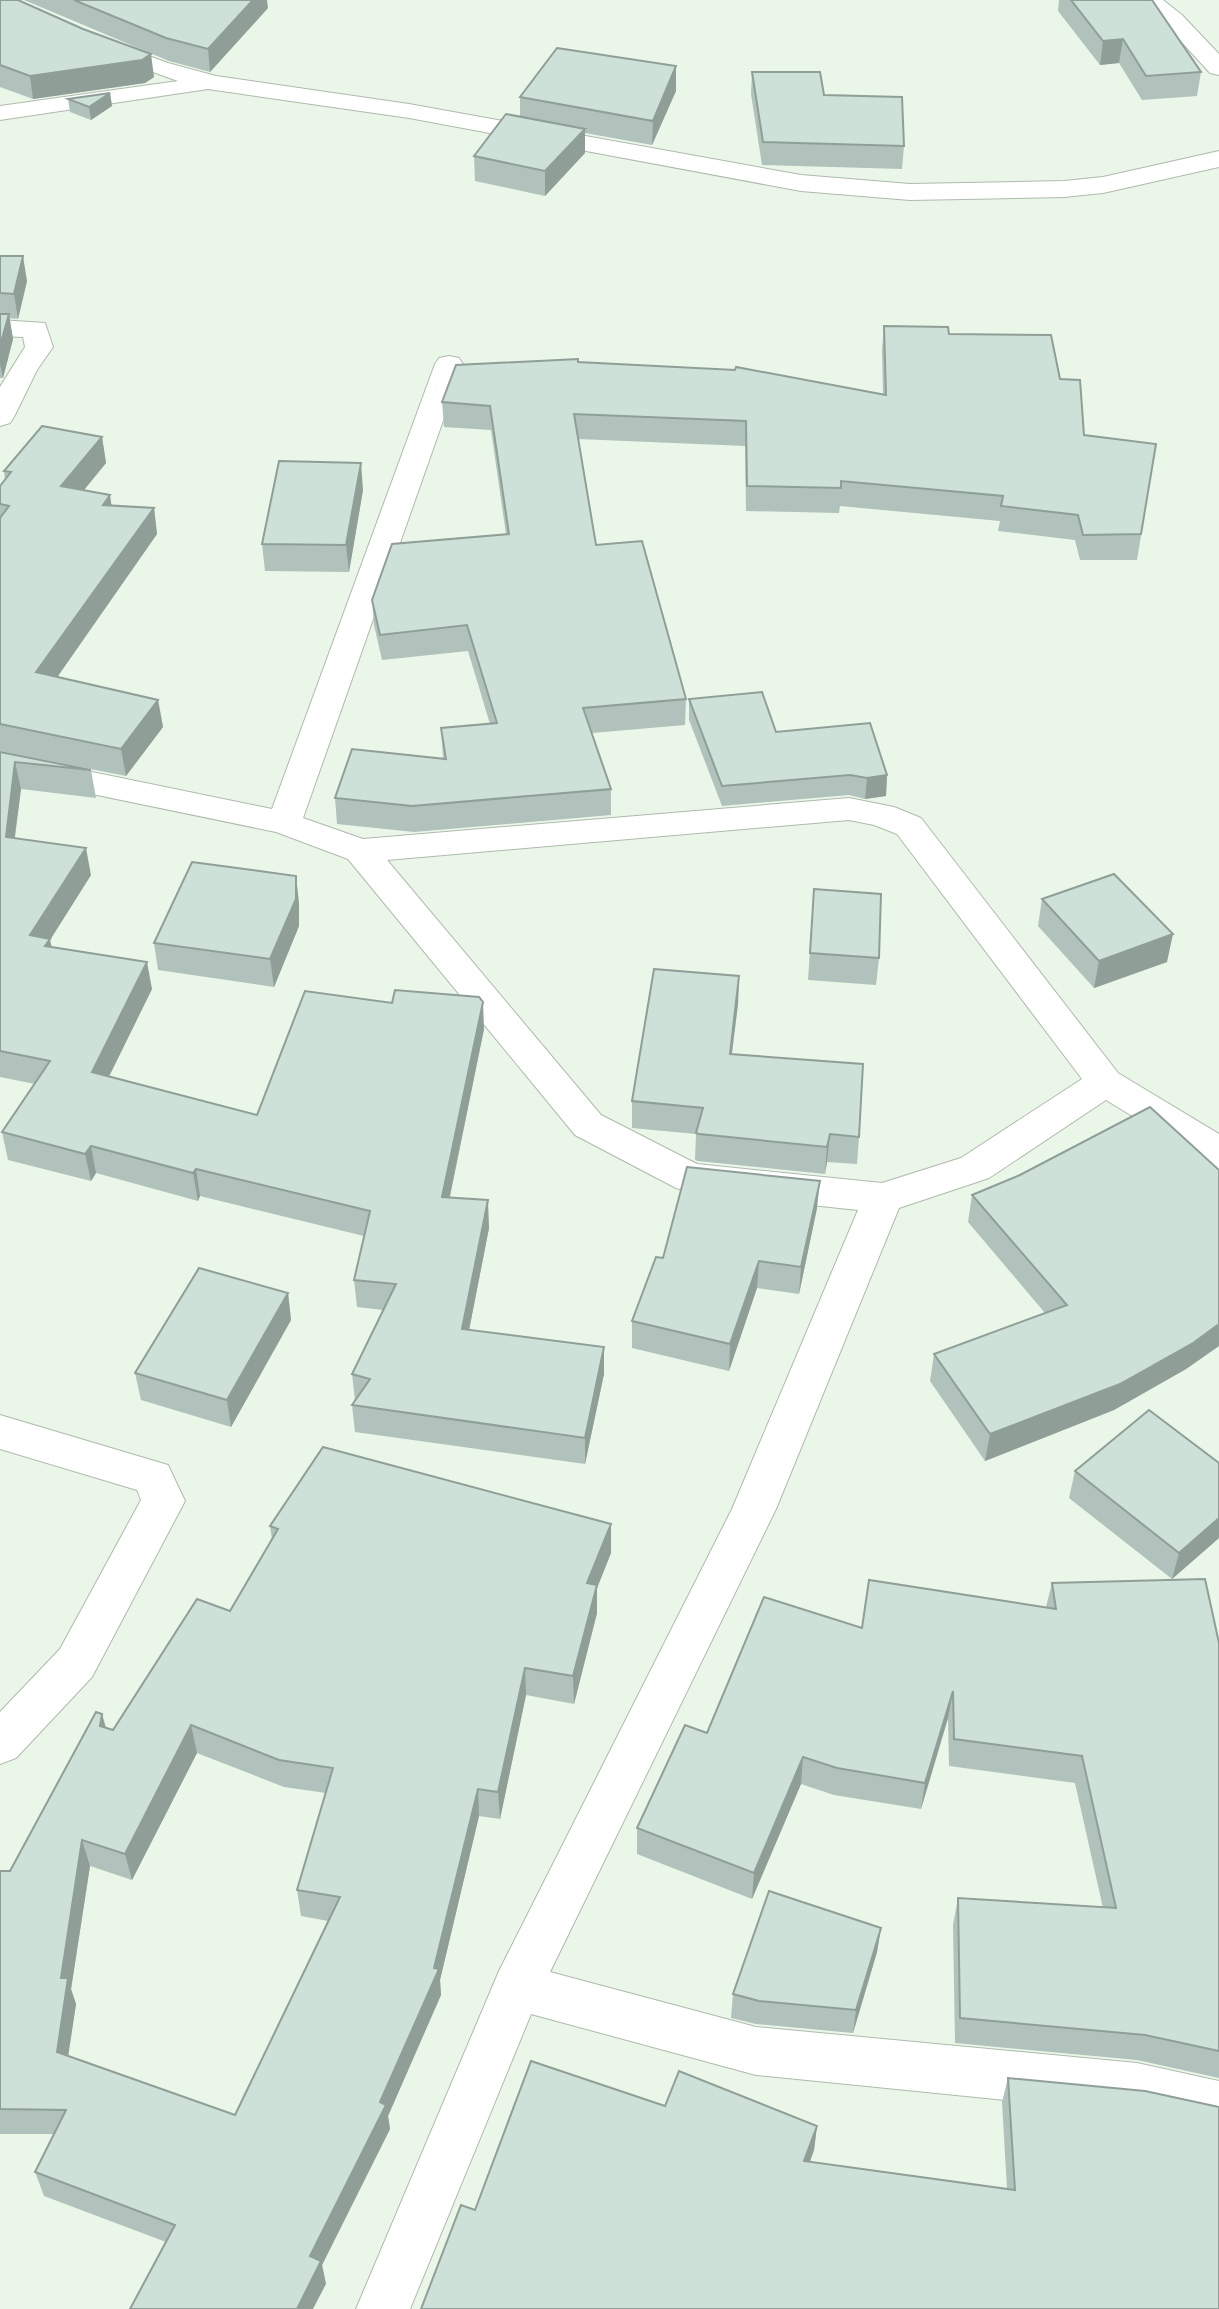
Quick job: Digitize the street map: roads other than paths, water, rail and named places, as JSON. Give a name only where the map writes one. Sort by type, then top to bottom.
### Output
[{"type":"street","points":[[1150,0],[1174,20],[1219,68]]},
{"type":"street","points":[[80,37],[159,68],[214,83],[409,111],[801,183],[910,192],[1064,189],[1103,185],[1219,159]]},
{"type":"street","points":[[0,113],[214,83]]},
{"type":"street","points":[[0,328],[35,329],[39,347],[23,369],[0,417]]},
{"type":"street","points":[[284,823],[449,364]]},
{"type":"street","points":[[0,764],[284,823],[360,851],[849,809],[882,815],[909,826],[1105,1082],[1197,1137],[1219,1156]]},
{"type":"street","points":[[360,851],[588,1125],[690,1178],[883,1198],[975,1168],[1105,1082]]},
{"type":"street","points":[[383,2309],[517,1987],[754,1509],[883,1198]]},
{"type":"street","points":[[0,1432],[153,1477],[163,1501],[76,1663],[0,1744]]},
{"type":"street","points":[[517,1987],[756,2051],[1137,2088],[1219,2106]]}]
